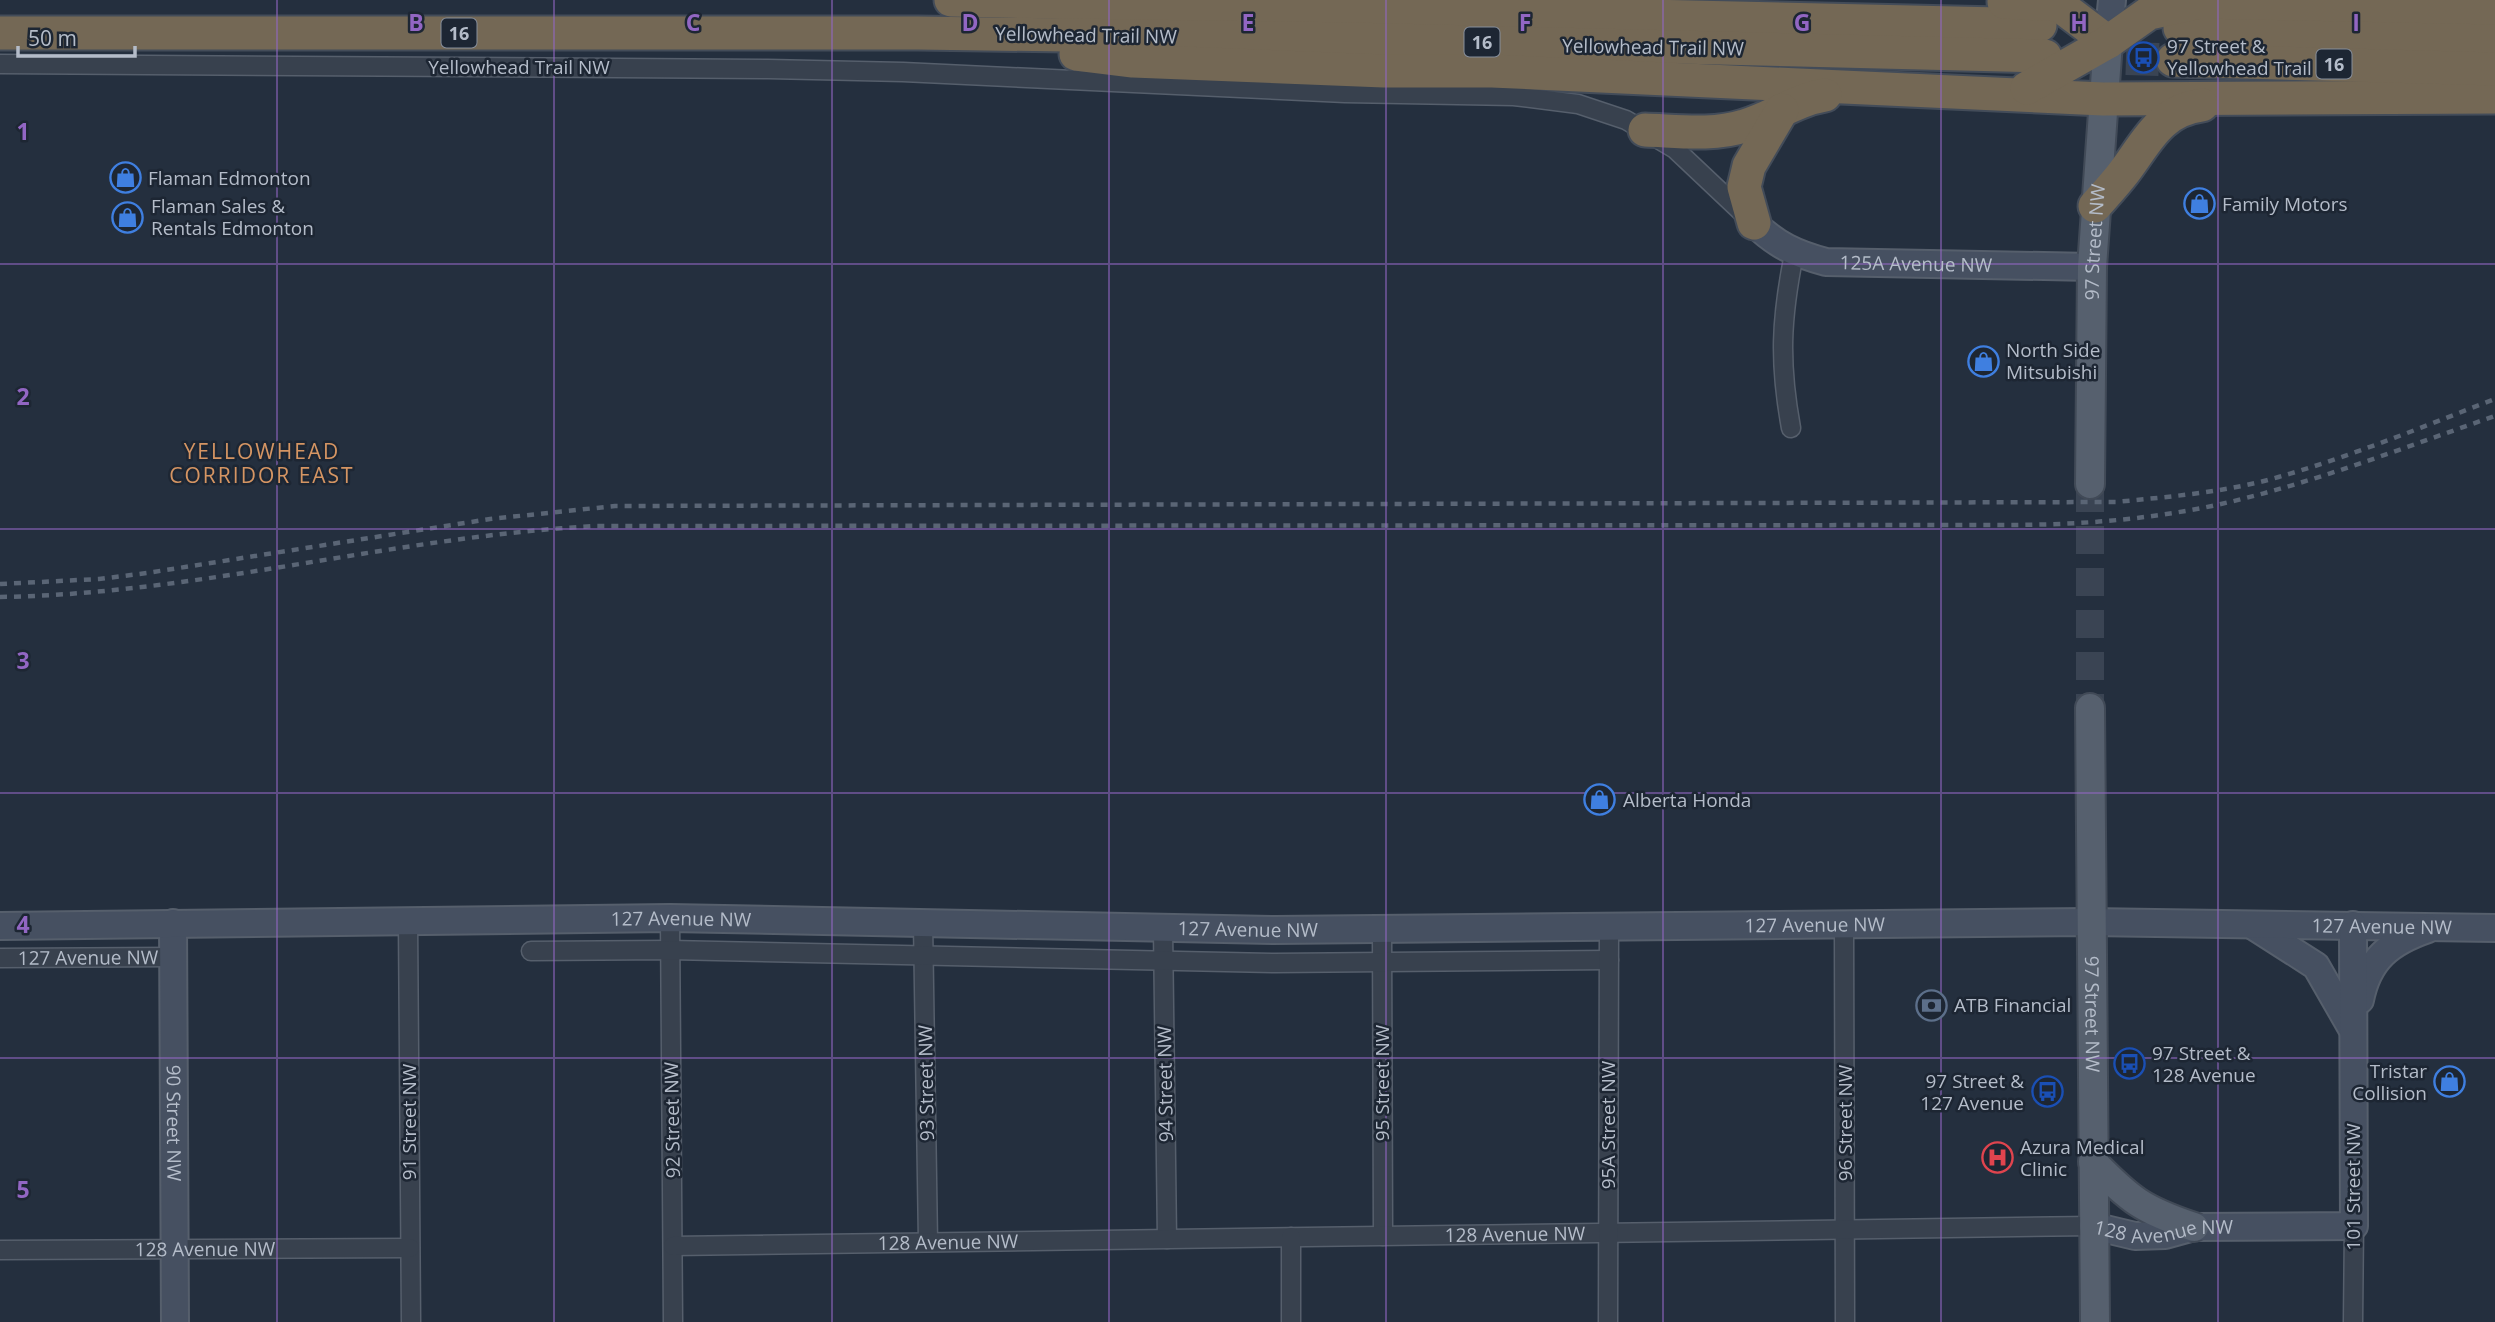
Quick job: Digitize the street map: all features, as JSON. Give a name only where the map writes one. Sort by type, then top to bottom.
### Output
[{"type":"highway","name":"Yellowhead Trail NW","points":[[951,0],[1184,4],[2040,39]]},
{"type":"highway","points":[[1184,4],[1234,0]]},
{"type":"highway","points":[[1910,0],[1968,1],[2040,39],[2108,42],[2149,13],[2178,31]]},
{"type":"highway","points":[[2178,31],[2200,2],[2281,1],[2495,8]]},
{"type":"highway","points":[[2002,96],[2036,84],[2040,39],[2059,5],[2108,42]]},
{"type":"highway","points":[[2178,31],[2163,25],[2157,49],[2167,74],[2203,100]]},
{"type":"highway","name":"16","points":[[2178,31],[2495,37]]},
{"type":"highway","name":"16","points":[[2178,31],[2495,69]]},
{"type":"highway","name":"Yellowhead Trail NW","points":[[0,33],[918,33],[1352,39],[2040,39]]},
{"type":"highway","points":[[918,33],[1133,61],[1384,71],[1492,71],[2104,99],[2495,97]]},
{"type":"highway","points":[[1645,130],[1704,132],[1740,128],[1803,99],[1854,89]]},
{"type":"highway","points":[[2095,205],[2123,175],[2155,126],[2194,106],[2238,100]]},
{"type":"highway","points":[[1754,223],[1744,187],[1749,166],[1783,107]]},
{"type":"main road","name":"97 Street NW","points":[[2090,484],[2092,267],[2112,0]]},
{"type":"main road","name":"125A Avenue NW","points":[[1754,223],[1773,242],[1794,254],[1826,262],[2092,267]]},
{"type":"main road","name":"97 Street NW","points":[[2090,708],[2095,1322]]},
{"type":"main road","name":"127 Avenue NW","points":[[0,926],[670,918],[1163,929],[2090,922],[2495,928]]},
{"type":"main road","name":"90 Street NW","points":[[173,923],[175,1322]]},
{"type":"main road","points":[[2249,923],[2316,966],[2353,1032]]},
{"type":"main road","name":"101 Street NW","points":[[2353,925],[2354,1226]]},
{"type":"main road","points":[[2353,1032],[2367,972],[2397,943],[2434,927]]},
{"type":"main road","points":[[2093,1162],[2133,1202],[2153,1213],[2194,1227]]},
{"type":"main road","name":"128 Avenue NW","points":[[2093,1230],[2135,1236],[2165,1234],[2194,1227],[2354,1226]]},
{"type":"street","name":"Yellowhead Trail NW","points":[[0,64],[781,69],[902,72],[1345,93],[1514,96],[1578,104],[1626,120],[1645,130],[1675,149],[1754,223]]},
{"type":"street","points":[[1791,428],[1781,358],[1784,306],[1794,254]]},
{"type":"street","name":"92 Street NW","points":[[670,918],[673,1322]]},
{"type":"street","name":"91 Street NW","points":[[408,921],[411,1322]]},
{"type":"street","name":"93 Street NW","points":[[923,923],[928,1242]]},
{"type":"street","name":"96 Street NW","points":[[1844,925],[1845,1322]]},
{"type":"street","name":"95A Street NW","points":[[1608,1322],[1609,927]]},
{"type":"street","name":"94 Street NW","points":[[1163,929],[1167,1239]]},
{"type":"street","name":"95 Street NW","points":[[1382,929],[1383,1236]]},
{"type":"street","name":"127 Avenue NW","points":[[531,951],[670,950],[1164,961],[1609,960]]},
{"type":"street","name":"127 Avenue NW","points":[[0,958],[173,957]]},
{"type":"street","name":"101 Street NW","points":[[2353,1322],[2354,1226]]},
{"type":"street","name":"128 Avenue NW","points":[[673,1246],[1845,1229],[2093,1230]]},
{"type":"street","points":[[1291,1237],[1291,1322]]},
{"type":"street","name":"128 Avenue NW","points":[[0,1250],[410,1248]]},
{"type":"tunnel","points":[[2076,57],[2173,60]]},
{"type":"tunnel","points":[[2090,484],[2090,708]]},
{"type":"railway","points":[[0,584],[99,579],[147,573],[490,519],[615,506],[2116,502],[2209,492],[2264,481],[2352,453],[2495,399]]},
{"type":"railway","points":[[0,597],[150,586],[448,541],[597,526],[2084,523],[2161,515],[2212,506],[2284,488],[2495,416]]},
{"type":"place","name":"97 Street & Yellowhead Trail","points":[[2144,57]]},
{"type":"place","name":"Flaman Edmonton","points":[[125,178]]},
{"type":"place","name":"Family Motors","points":[[2199,204]]},
{"type":"place","name":"Flaman Sales & Rentals Edmonton","points":[[128,217]]},
{"type":"place","name":"North Side Mitsubishi","points":[[1983,361]]},
{"type":"place","name":"Alberta Honda","points":[[1600,800]]},
{"type":"place","name":"ATB Financial","points":[[1931,1005]]},
{"type":"place","name":"97 Street & 128 Avenue","points":[[2129,1064]]},
{"type":"place","name":"Tristar Collision","points":[[2450,1082]]},
{"type":"place","name":"97 Street & 127 Avenue","points":[[2047,1092]]},
{"type":"place","name":"Azura Medical Clinic","points":[[1997,1158]]},
{"type":"district","name":"YELLOWHEAD CORRIDOR EAST","points":[[262,463]]}]
